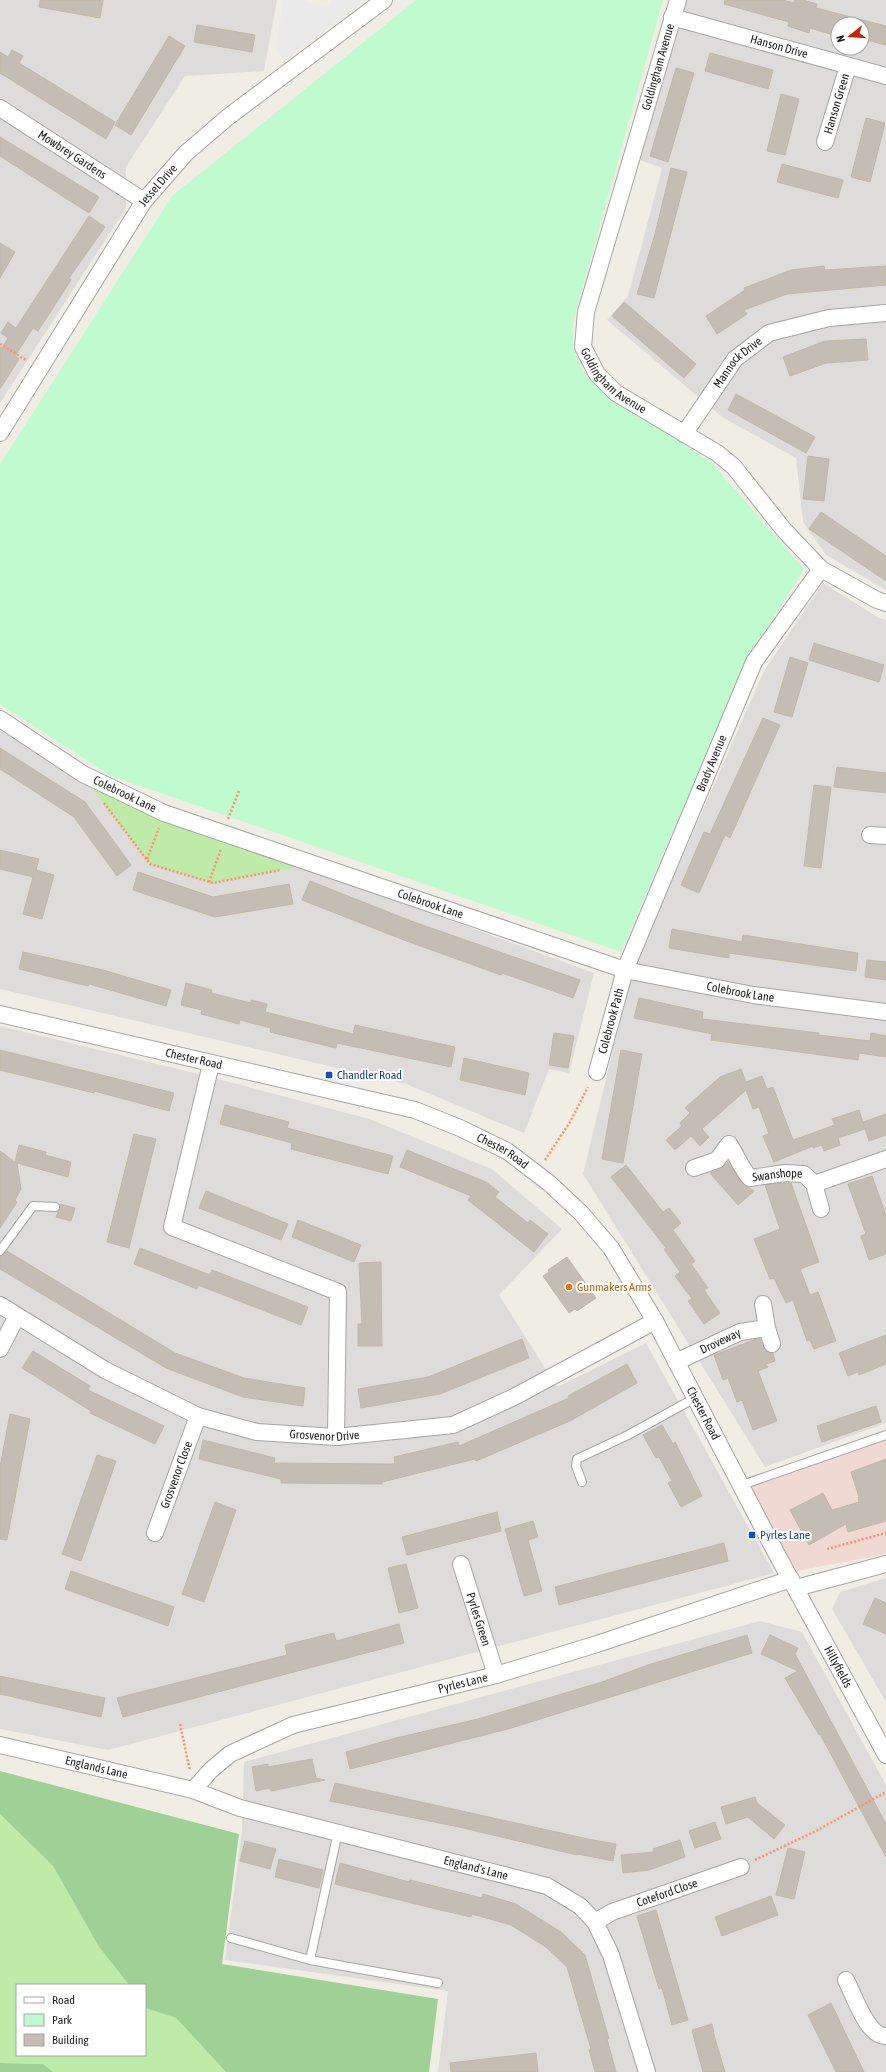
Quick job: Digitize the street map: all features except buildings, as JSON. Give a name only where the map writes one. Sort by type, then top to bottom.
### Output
[{"type":"street","name":"Jessel Drive","points":[[0,433],[144,201],[186,153],[228,117],[384,0]]},
{"type":"street","name":"Goldingham Avenue","points":[[678,0],[586,312],[583,347],[597,374],[616,393],[717,453],[734,467],[784,530],[821,569],[877,600],[886,603]]},
{"type":"street","name":"Hanson Drive","points":[[672,17],[886,76]]},
{"type":"street","name":"Hanson Green","points":[[825,142],[848,66]]},
{"type":"street","name":"Mowbrey Gardens","points":[[0,108],[144,201]]},
{"type":"street","name":"Mannock Drive","points":[[684,434],[735,359],[769,333],[829,318],[886,313]]},
{"type":"street","name":"Brady Avenue","points":[[625,970],[754,662],[821,569]]},
{"type":"street","name":"Colebrook Lane","points":[[0,719],[83,774],[164,813],[625,970],[753,995],[886,1012]]},
{"type":"street","points":[[870,835],[886,836]]},
{"type":"street","name":"Colebrook Path","points":[[597,1072],[625,970]]},
{"type":"street","name":"Chester Road","points":[[0,1014],[211,1064],[416,1110],[460,1128],[507,1151],[549,1183],[581,1213],[611,1248],[655,1321],[793,1583]]},
{"type":"street","points":[[211,1064],[172,1226],[338,1292],[336,1437]]},
{"type":"street","name":"Swanshope","points":[[694,1168],[717,1160],[729,1144],[742,1164],[745,1173],[750,1178],[796,1173],[804,1174],[814,1184],[821,1209]]},
{"type":"street","name":"Swanshope","points":[[814,1184],[886,1159]]},
{"type":"street","points":[[763,1304],[767,1328],[772,1344]]},
{"type":"street","name":"Grosvenor Drive","points":[[0,1305],[105,1370],[198,1416],[257,1432],[336,1437],[453,1425],[514,1397],[655,1321]]},
{"type":"street","points":[[0,1349],[17,1316]]},
{"type":"street","name":"Droveway","points":[[676,1362],[740,1332],[767,1328]]},
{"type":"street","name":"Grosvenor Close","points":[[155,1533],[198,1416]]},
{"type":"street","name":"Pyrles Green","points":[[461,1564],[496,1675]]},
{"type":"street","name":"Pyrles Lane","points":[[193,1790],[211,1770],[230,1754],[293,1725],[496,1675],[793,1583],[886,1564]]},
{"type":"street","name":"Hillyfields","points":[[793,1583],[886,1756]]},
{"type":"street","name":"Englands Lane","points":[[0,1745],[193,1790]]},
{"type":"street","name":"England's Lane","points":[[193,1790],[240,1808],[547,1886],[580,1906],[595,1922],[610,1956],[648,2072]]},
{"type":"street","name":"Coteford Close","points":[[595,1922],[612,1912],[741,1867]]},
{"type":"street","points":[[846,1980],[871,2030],[879,2036],[886,2036]]},
{"type":"lane","points":[[0,1251],[33,1206],[55,1207]]},
{"type":"lane","points":[[582,1482],[576,1466],[577,1459],[628,1435],[695,1398]]},
{"type":"lane","points":[[742,1485],[886,1435]]},
{"type":"lane","points":[[310,1960],[338,1832]]},
{"type":"lane","points":[[231,1938],[310,1960],[438,1983]]},
{"type":"path","points":[[0,344],[40,369]]},
{"type":"path","points":[[223,833],[239,791]]},
{"type":"path","points":[[102,800],[150,864],[213,883],[287,869]]},
{"type":"path","points":[[147,860],[156,835]]},
{"type":"path","points":[[209,882],[219,857]]},
{"type":"path","points":[[536,1174],[570,1122],[588,1087]]},
{"type":"path","points":[[827,1549],[886,1534]]},
{"type":"path","points":[[180,1724],[193,1790]]},
{"type":"path","points":[[741,1867],[816,1831],[886,1792]]},
{"type":"shaded area","points":[[0,0],[277,0],[264,71],[185,76],[126,167],[126,208],[0,403]]},
{"type":"shaded area","points":[[284,0],[305,0],[305,2],[330,7],[331,0],[365,0],[285,60],[275,47]]},
{"type":"shaded area","points":[[685,0],[886,0],[886,590],[826,555],[803,522],[796,458],[722,417],[607,320],[628,296],[662,168],[640,160]]},
{"type":"shaded area","points":[[823,583],[879,618],[886,620],[886,1423],[765,1467],[583,1174],[632,971],[764,671]]},
{"type":"shaded area","points":[[0,730],[88,783],[150,864],[302,866],[594,973],[569,1073],[549,1069],[524,1133],[406,1084],[0,989]]},
{"type":"shaded area","points":[[0,1026],[207,1076],[369,1119],[492,1169],[562,1229],[499,1295],[557,1387],[646,1343],[774,1573],[108,1750],[0,1729]]},
{"type":"shaded area","points":[[886,1435],[886,1554],[797,1571],[742,1485]]},
{"type":"shaded area","points":[[886,1578],[886,1702],[832,1609],[840,1592]]},
{"type":"shaded area","points":[[760,1621],[802,1632],[886,1785],[886,2072],[438,2072],[448,1991],[225,1960],[242,1831],[244,1762]]},
{"type":"green space","points":[[416,0],[663,0],[573,322],[573,348],[583,371],[601,390],[711,462],[804,569],[745,663],[621,952],[111,776],[0,704],[0,464],[172,196]]},
{"type":"green space","points":[[88,783],[302,866],[213,883],[150,864]]},
{"type":"green space","points":[[0,1771],[239,1834],[222,1964],[438,1999],[429,2072],[226,2072],[176,2018],[146,2008],[146,1984],[128,1984],[99,1947],[53,1866],[0,1814]]},
{"type":"green space","points":[[0,1814],[53,1866],[99,1947],[128,1984],[16,1984],[16,2056],[146,2056],[146,2006],[176,2018],[226,2072],[53,2072],[43,2064],[0,2063]]},
{"type":"green space","points":[[0,2063],[43,2064],[53,2072],[0,2072]]},
{"type":"place","name":"Chandler Road","points":[[329,1075]]},
{"type":"place","name":"Gunmakers Arms","points":[[569,1287]]},
{"type":"place","name":"Pyrles Lane","points":[[752,1535]]}]
